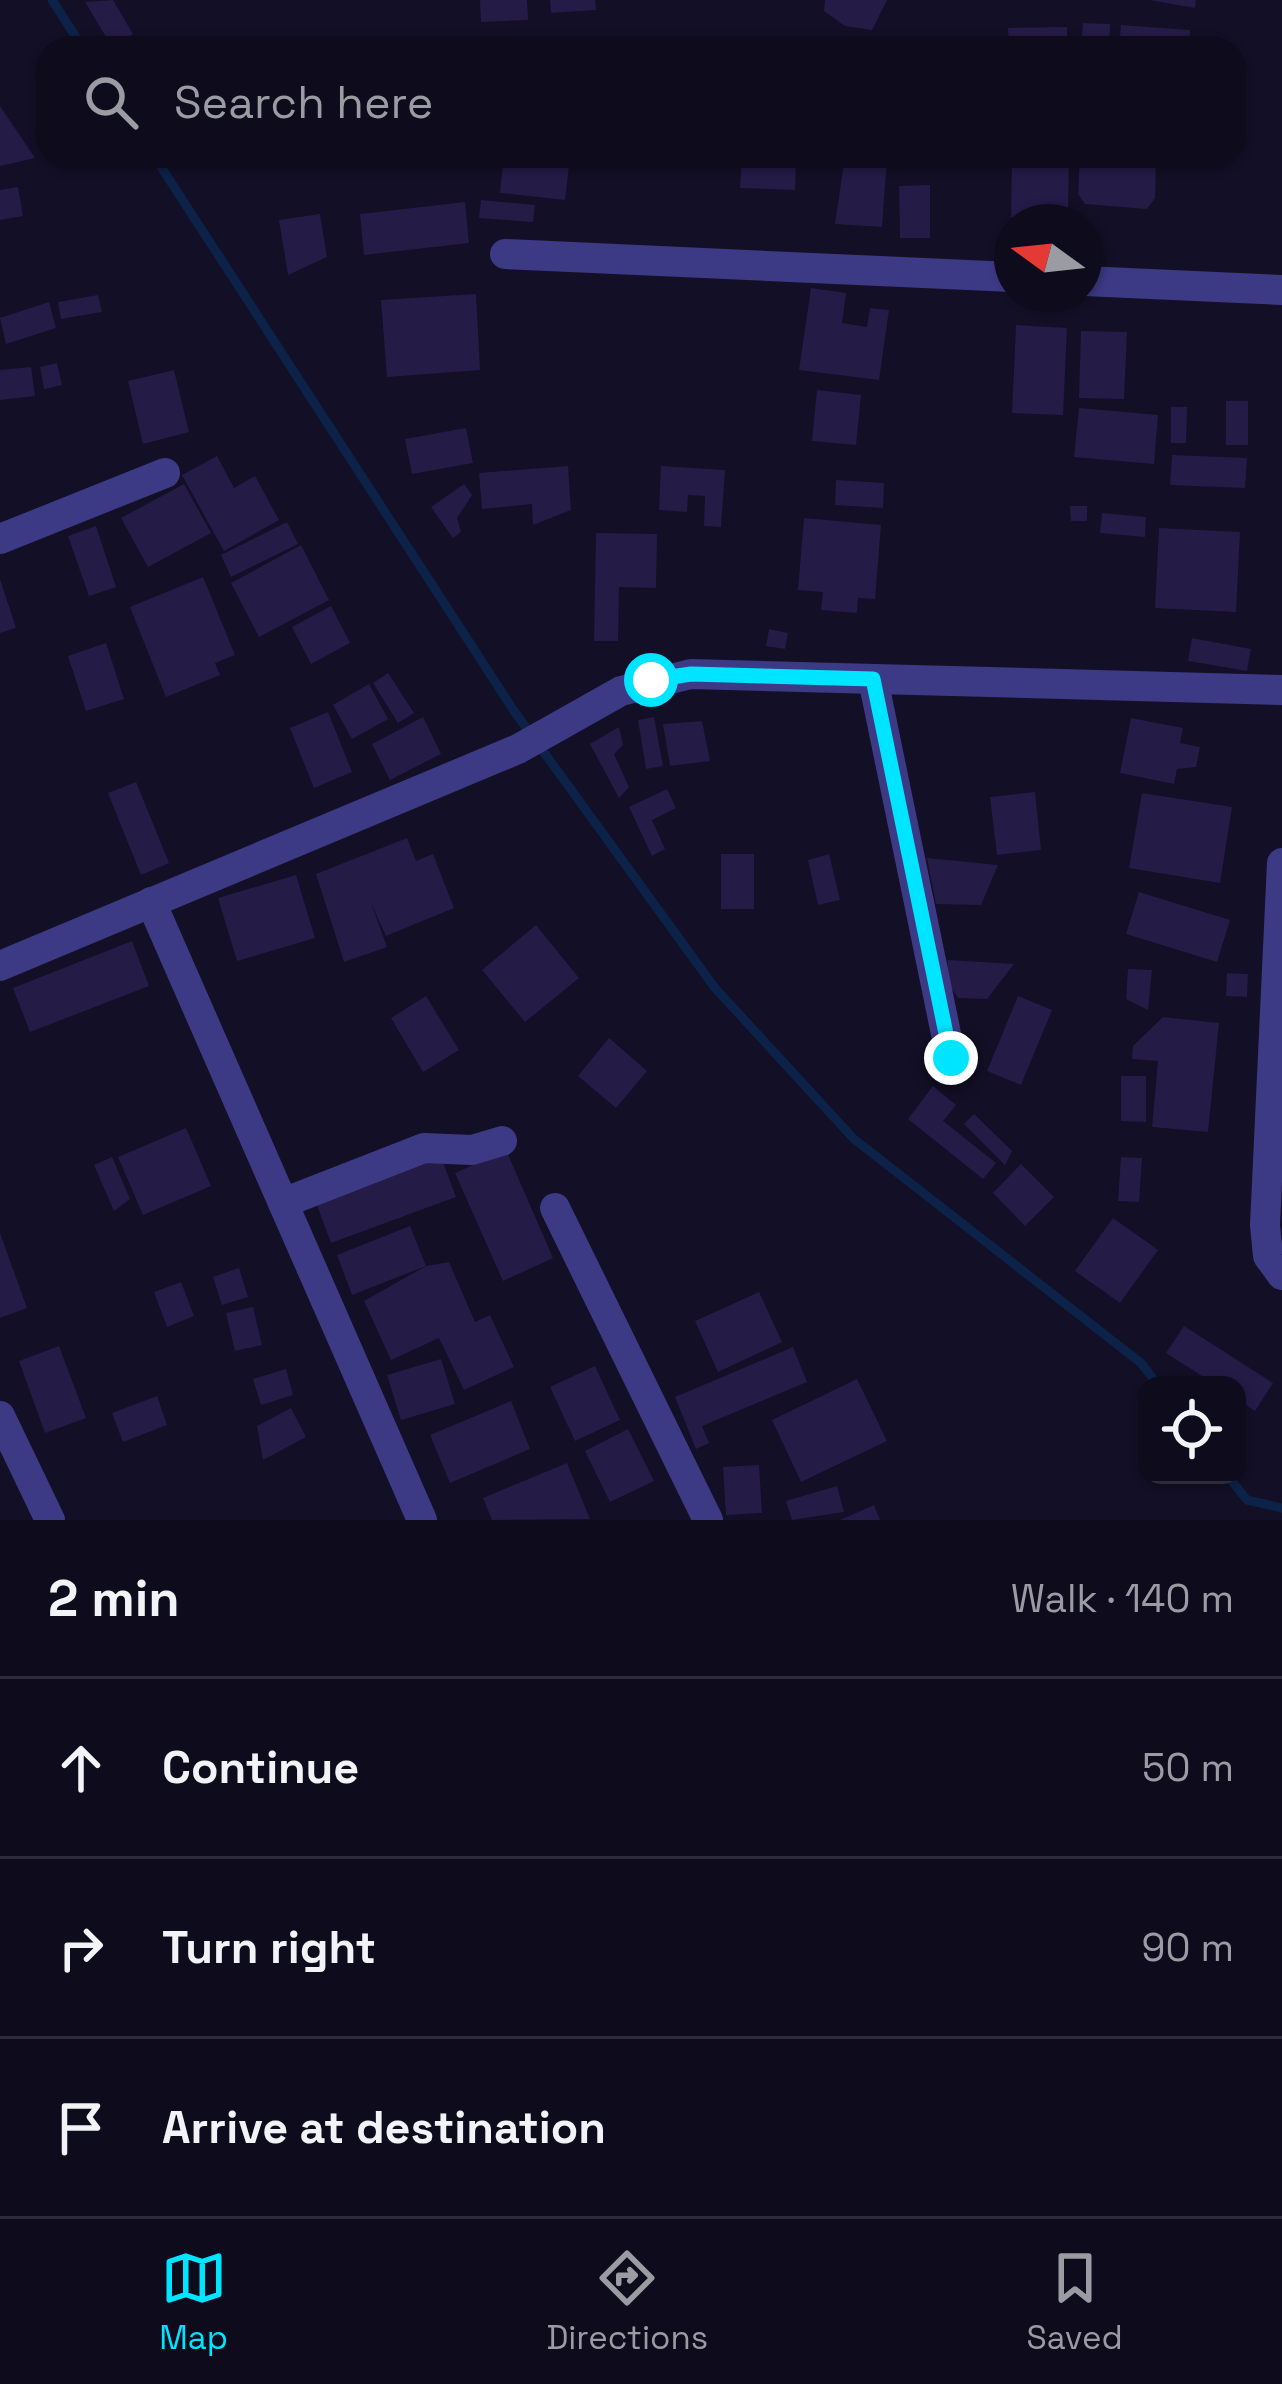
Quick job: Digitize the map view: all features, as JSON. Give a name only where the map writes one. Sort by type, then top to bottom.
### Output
[{"type":"street","points":[[505,254],[994,277]]},
{"type":"street","points":[[1102,282],[1282,290]]},
{"type":"street","points":[[0,539],[165,472]]},
{"type":"street","points":[[0,966],[518,749],[651,680],[691,674],[1282,690]]},
{"type":"street","points":[[873,679],[951,1058]]},
{"type":"street","points":[[1282,863],[1265,1225],[1268,1256],[1282,1275]]},
{"type":"street","points":[[151,902],[422,1520]]},
{"type":"street","points":[[283,1203],[424,1148],[472,1150],[502,1141]]},
{"type":"street","points":[[555,1208],[709,1520]]},
{"type":"street","points":[[0,1416],[50,1520]]},
{"type":"building","points":[[113,0],[133,34],[105,36],[85,2]]},
{"type":"building","points":[[480,0],[527,0],[528,20],[481,22]]},
{"type":"building","points":[[550,0],[595,0],[596,10],[551,13]]},
{"type":"building","points":[[825,0],[887,0],[872,30],[845,26],[824,11]]},
{"type":"building","points":[[1149,0],[1196,0],[1195,8]]},
{"type":"building","points":[[1083,23],[1110,24],[1110,36],[1082,36]]},
{"type":"building","points":[[1121,25],[1190,30],[1190,36],[1120,36]]},
{"type":"building","points":[[1067,27],[1067,36],[1008,36],[1008,28]]},
{"type":"building","points":[[0,106],[35,158],[0,166]]},
{"type":"building","points":[[503,168],[569,168],[565,200],[500,193]]},
{"type":"building","points":[[741,168],[796,168],[795,190],[740,188]]},
{"type":"building","points":[[843,168],[886,168],[882,227],[835,224]]},
{"type":"building","points":[[1012,168],[1069,168],[1068,204],[1011,204]]},
{"type":"building","points":[[1079,168],[1156,168],[1155,198],[1147,209],[1085,204],[1078,194]]},
{"type":"building","points":[[930,185],[930,238],[900,238],[899,186]]},
{"type":"building","points":[[18,187],[23,216],[0,220],[0,190]]},
{"type":"building","points":[[481,200],[535,205],[533,222],[479,218]]},
{"type":"building","points":[[465,202],[469,243],[364,255],[360,214]]},
{"type":"building","points":[[320,214],[327,257],[288,275],[279,220]]},
{"type":"building","points":[[811,288],[846,293],[842,323],[867,327],[870,308],[889,310],[879,380],[799,370]]},
{"type":"building","points":[[476,294],[480,370],[387,377],[381,300]]},
{"type":"building","points":[[98,295],[102,312],[61,319],[58,302]]},
{"type":"building","points":[[49,302],[56,328],[6,344],[0,318]]},
{"type":"building","points":[[1016,325],[1067,328],[1063,415],[1012,413]]},
{"type":"building","points":[[1081,331],[1127,332],[1124,399],[1079,398]]},
{"type":"building","points":[[57,363],[62,385],[44,389],[40,367]]},
{"type":"building","points":[[31,367],[35,396],[0,400],[0,370]]},
{"type":"building","points":[[174,370],[189,432],[143,444],[128,381]]},
{"type":"building","points":[[817,390],[861,395],[856,445],[812,441]]},
{"type":"building","points":[[1226,401],[1248,401],[1248,445],[1226,445]]},
{"type":"building","points":[[1171,407],[1187,407],[1186,443],[1171,443]]},
{"type":"building","points":[[1079,408],[1158,415],[1154,464],[1074,457]]},
{"type":"building","points":[[466,428],[473,463],[412,474],[405,439]]},
{"type":"building","points":[[1172,455],[1247,458],[1245,488],[1170,485]]},
{"type":"building","points":[[217,456],[234,488],[255,476],[279,520],[224,551],[182,475]]},
{"type":"building","points":[[568,466],[571,510],[533,525],[532,504],[482,509],[479,473]]},
{"type":"building","points":[[661,466],[725,470],[721,527],[704,526],[705,496],[688,495],[687,512],[659,510]]},
{"type":"building","points":[[836,480],[884,483],[883,508],[835,505]]},
{"type":"building","points":[[184,484],[211,533],[148,567],[121,518]]},
{"type":"building","points":[[464,484],[472,495],[457,518],[461,532],[453,538],[431,507]]},
{"type":"building","points":[[1070,506],[1087,506],[1087,521],[1071,521]]},
{"type":"building","points":[[1102,513],[1146,517],[1145,537],[1100,533]]},
{"type":"building","points":[[804,518],[881,525],[875,599],[858,598],[857,613],[821,610],[823,592],[798,590]]},
{"type":"building","points":[[287,522],[298,544],[231,577],[221,555]]},
{"type":"building","points":[[96,526],[116,587],[89,596],[68,536]]},
{"type":"building","points":[[1159,528],[1240,532],[1236,612],[1155,608]]},
{"type":"building","points":[[596,533],[657,534],[656,588],[619,587],[618,641],[594,641]]},
{"type":"building","points":[[301,545],[329,600],[259,637],[231,583]]},
{"type":"building","points":[[203,577],[235,655],[215,663],[220,675],[166,697],[130,607]]},
{"type":"building","points":[[0,579],[16,628],[0,633]]},
{"type":"building","points":[[331,606],[350,643],[311,664],[292,627]]},
{"type":"building","points":[[769,629],[788,633],[785,649],[766,646]]},
{"type":"building","points":[[1192,638],[1251,649],[1247,671],[1188,661]]},
{"type":"building","points":[[106,643],[124,699],[86,711],[68,656]]},
{"type":"building","points":[[388,673],[414,713],[398,723],[373,683]]},
{"type":"building","points":[[369,684],[388,719],[352,739],[333,705]]},
{"type":"building","points":[[328,712],[352,772],[314,788],[290,728]]},
{"type":"building","points":[[423,717],[441,754],[390,780],[372,744]]},
{"type":"building","points":[[654,717],[663,766],[646,769],[638,720]]},
{"type":"building","points":[[1131,718],[1183,728],[1180,743],[1200,747],[1196,767],[1177,769],[1174,784],[1120,773]]},
{"type":"building","points":[[702,721],[710,761],[670,766],[663,724]]},
{"type":"building","points":[[619,727],[623,745],[614,754],[629,787],[619,798],[590,744]]},
{"type":"building","points":[[136,782],[169,863],[141,875],[108,793]]},
{"type":"building","points":[[667,789],[676,808],[652,820],[665,849],[652,856],[629,807]]},
{"type":"building","points":[[1035,792],[1041,850],[997,855],[990,797]]},
{"type":"building","points":[[1142,793],[1232,807],[1220,883],[1129,868]]},
{"type":"building","points":[[407,838],[416,861],[433,854],[454,908],[386,936],[371,903],[387,947],[344,962],[316,874]]},
{"type":"building","points":[[721,854],[754,854],[754,909],[721,909]]},
{"type":"building","points":[[829,854],[840,900],[818,905],[808,860]]},
{"type":"building","points":[[927,858],[998,865],[981,905],[936,904]]},
{"type":"building","points":[[296,875],[315,938],[237,961],[218,898]]},
{"type":"building","points":[[1139,892],[1230,920],[1217,962],[1126,934]]},
{"type":"building","points":[[536,925],[579,978],[525,1022],[482,970]]},
{"type":"building","points":[[132,941],[149,986],[30,1032],[13,988]]},
{"type":"building","points":[[948,960],[1014,964],[987,999],[958,998],[946,980]]},
{"type":"building","points":[[1128,969],[1152,970],[1148,1010],[1126,999]]},
{"type":"building","points":[[1227,973],[1248,974],[1247,997],[1226,996]]},
{"type":"building","points":[[426,996],[459,1050],[423,1072],[391,1018]]},
{"type":"building","points":[[1018,996],[1052,1010],[1021,1085],[987,1071]]},
{"type":"building","points":[[1163,1017],[1219,1023],[1208,1132],[1152,1127],[1158,1061],[1132,1059],[1133,1046]]},
{"type":"building","points":[[609,1038],[647,1071],[616,1108],[578,1076]]},
{"type":"building","points":[[1121,1076],[1146,1076],[1146,1122],[1121,1121]]},
{"type":"building","points":[[933,1086],[956,1105],[943,1121],[996,1163],[983,1179],[908,1119]]},
{"type":"building","points":[[974,1114],[1012,1151],[1005,1165],[964,1124]]},
{"type":"building","points":[[186,1128],[211,1186],[143,1215],[118,1157]]},
{"type":"building","points":[[506,1150],[553,1258],[503,1281],[455,1173]]},
{"type":"building","points":[[439,1151],[456,1197],[331,1243],[314,1197]]},
{"type":"building","points":[[112,1157],[130,1199],[114,1211],[94,1165]]},
{"type":"building","points":[[1121,1157],[1142,1158],[1139,1202],[1118,1201]]},
{"type":"building","points":[[1021,1164],[1054,1197],[1025,1226],[993,1193]]},
{"type":"building","points":[[1113,1218],[1158,1250],[1120,1303],[1075,1271]]},
{"type":"building","points":[[410,1226],[426,1266],[352,1295],[337,1255]]},
{"type":"building","points":[[0,1233],[27,1308],[0,1318]]},
{"type":"building","points":[[449,1262],[475,1322],[490,1315],[514,1367],[464,1390],[439,1338],[391,1360],[364,1301],[426,1266]]},
{"type":"building","points":[[239,1268],[248,1297],[222,1305],[213,1277]]},
{"type":"building","points":[[181,1282],[194,1316],[167,1327],[154,1292]]},
{"type":"building","points":[[759,1292],[782,1342],[718,1372],[695,1321]]},
{"type":"building","points":[[253,1307],[262,1345],[235,1351],[226,1313]]},
{"type":"building","points":[[1184,1326],[1273,1383],[1255,1411],[1246,1405],[1246,1376],[1202,1376],[1166,1353]]},
{"type":"building","points":[[59,1346],[86,1418],[45,1433],[19,1361]]},
{"type":"building","points":[[793,1347],[807,1382],[702,1426],[709,1443],[696,1449],[675,1397]]},
{"type":"building","points":[[441,1359],[455,1404],[401,1420],[387,1375]]},
{"type":"building","points":[[595,1366],[620,1420],[575,1441],[550,1387]]},
{"type":"building","points":[[286,1369],[293,1395],[261,1405],[253,1379]]},
{"type":"building","points":[[857,1379],[887,1441],[801,1482],[772,1420]]},
{"type":"building","points":[[157,1396],[167,1425],[123,1442],[112,1413]]},
{"type":"building","points":[[511,1401],[530,1449],[450,1483],[430,1435]]},
{"type":"building","points":[[291,1408],[306,1437],[263,1460],[257,1426]]},
{"type":"building","points":[[628,1429],[654,1481],[610,1502],[585,1451]]},
{"type":"building","points":[[567,1463],[590,1519],[492,1520],[483,1498]]},
{"type":"building","points":[[759,1465],[762,1513],[726,1515],[723,1467]]},
{"type":"building","points":[[837,1486],[844,1512],[792,1520],[786,1501]]},
{"type":"building","points":[[874,1505],[880,1520],[840,1520]]},
{"type":"waterway","points":[[52,0],[75,36]]},
{"type":"waterway","points":[[162,168],[514,711],[715,988],[854,1139],[1141,1363],[1151,1376]]},
{"type":"waterway","points":[[1234,1484],[1247,1500],[1282,1508]]},
{"type":"route","points":[[651,680],[691,674],[873,679],[951,1058]]}]
